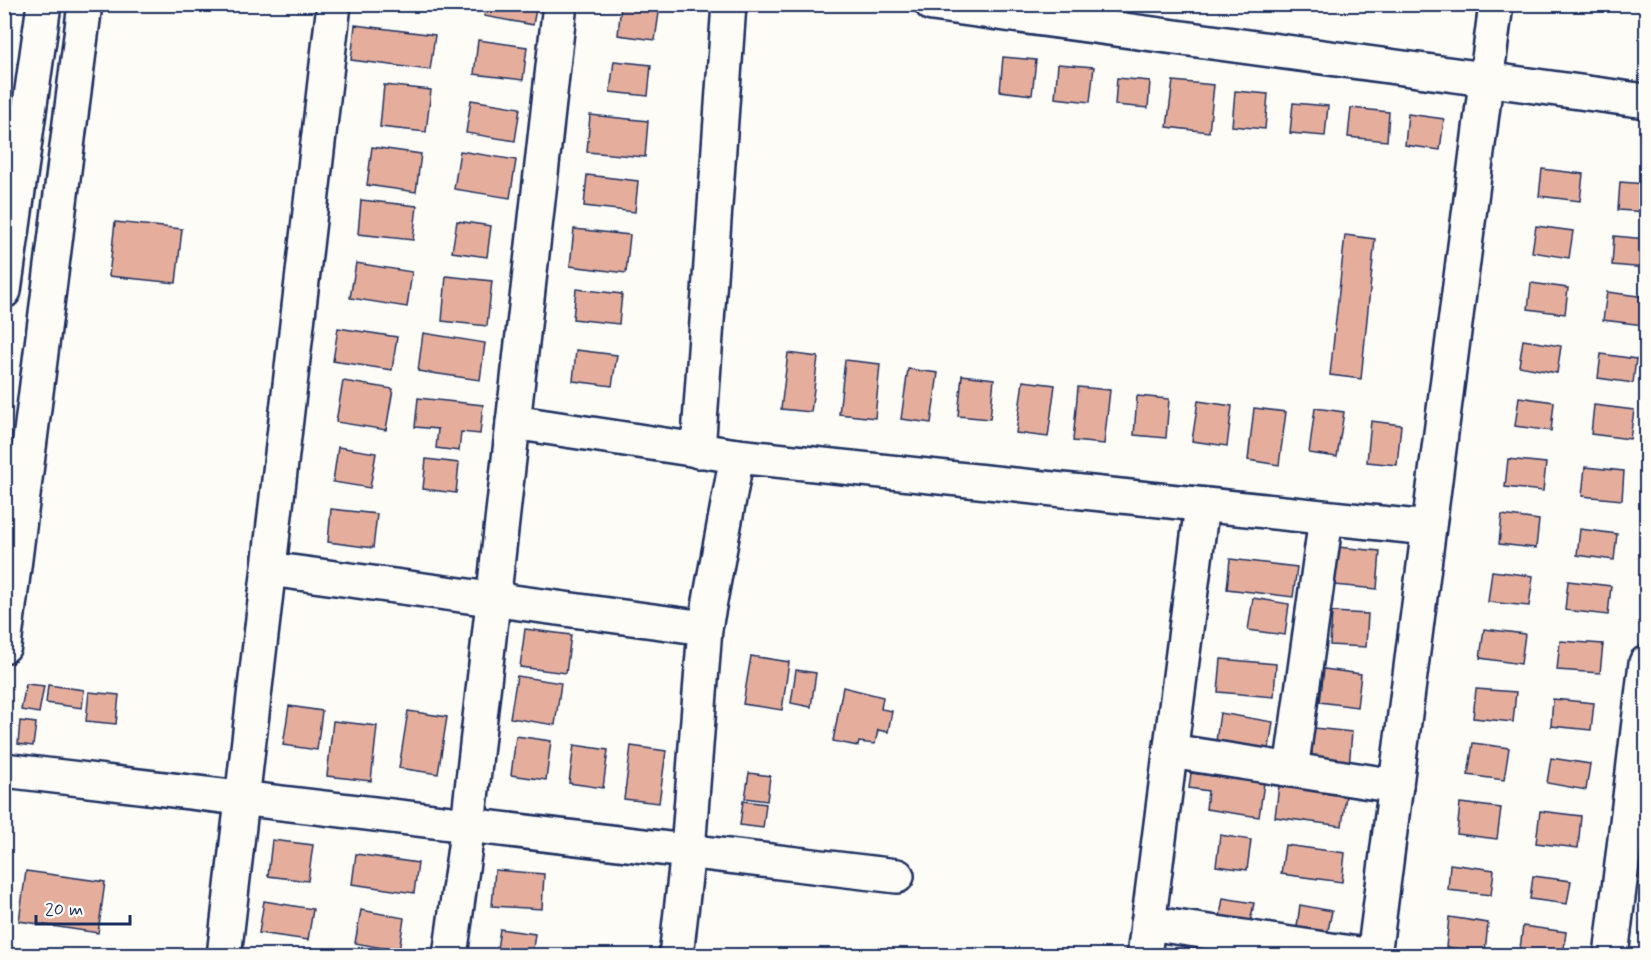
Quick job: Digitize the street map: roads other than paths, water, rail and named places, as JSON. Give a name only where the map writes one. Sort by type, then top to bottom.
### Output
[{"type":"street","points":[[4,291],[44,4]]},
{"type":"street","points":[[4,646],[85,4]]},
{"type":"street","points":[[224,956],[334,4]]},
{"type":"street","points":[[450,956],[468,825],[560,4]]},
{"type":"street","points":[[698,451],[729,4]]},
{"type":"street","points":[[932,4],[1647,100]]},
{"type":"street","points":[[1148,923],[1270,948],[1373,956],[1484,79],[1496,4]]},
{"type":"street","points":[[513,422],[737,456],[1428,528]]},
{"type":"street","points":[[676,956],[688,850],[705,628],[737,456]]},
{"type":"street","points":[[1144,956],[1202,505]]},
{"type":"street","points":[[1291,770],[1326,518]]},
{"type":"street","points":[[269,569],[705,628]]},
{"type":"street","points":[[1611,956],[1647,663]]},
{"type":"street","points":[[1170,751],[1396,786]]},
{"type":"street","points":[[4,770],[897,876]]}]
